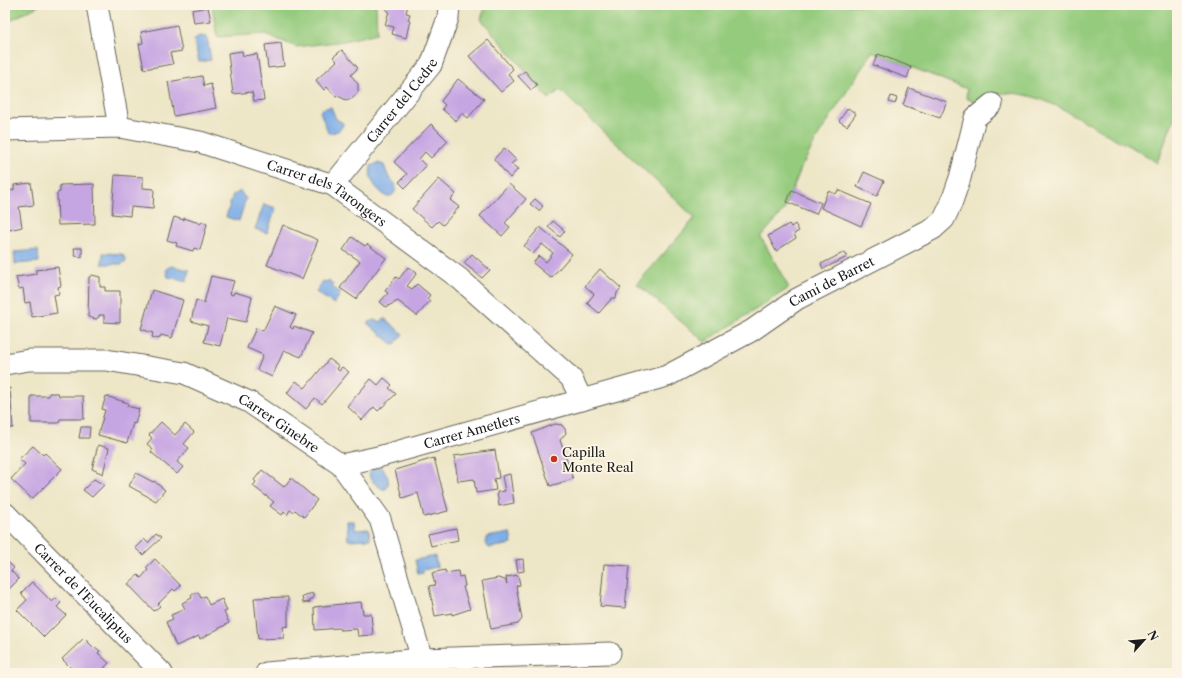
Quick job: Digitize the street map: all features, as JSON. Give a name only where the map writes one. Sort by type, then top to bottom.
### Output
[{"type":"street","points":[[97,5],[119,127]]},
{"type":"street","name":"Carrer del Cedre","points":[[333,185],[431,65],[448,18],[449,5]]},
{"type":"street","name":"Camí de Barret","points":[[592,397],[667,376],[752,331],[797,299],[932,229],[944,219],[951,204],[960,178],[975,118],[992,104]]},
{"type":"street","name":"Carrer dels Tarongers","points":[[5,130],[119,127],[200,142],[333,185],[460,280],[592,397]]},
{"type":"street","name":"Carrer Ginebre","points":[[5,364],[29,360],[106,360],[184,373],[249,402],[341,465],[380,519],[422,659]]},
{"type":"street","name":"Carrer Ametlers","points":[[341,465],[378,457],[592,397]]},
{"type":"street","name":"Carrer de l'Eucaliptus","points":[[5,513],[162,673]]},
{"type":"street","points":[[266,673],[422,659],[553,664],[610,653]]},
{"type":"green space","points":[[5,5],[40,5],[5,23]]},
{"type":"green space","points":[[212,5],[376,5],[377,33],[344,41],[296,47],[265,34],[217,37]]},
{"type":"green space","points":[[486,5],[1177,5],[1177,111],[1157,163],[1077,116],[1043,100],[1026,95],[1009,93],[992,95],[975,102],[966,98],[967,89],[872,52],[817,138],[802,166],[784,210],[761,237],[789,288],[705,342],[637,284],[695,218],[560,90],[549,99],[481,19]]},
{"type":"water","points":[[199,36],[207,37],[211,60],[199,62],[194,40]]},
{"type":"water","points":[[331,107],[336,119],[343,123],[343,125],[338,131],[328,133],[320,111]]},
{"type":"water","points":[[378,163],[384,165],[388,176],[396,185],[396,190],[391,196],[387,197],[379,191],[372,180],[370,171],[371,166]]},
{"type":"water","points":[[241,192],[246,198],[239,221],[226,217],[233,194]]},
{"type":"water","points":[[264,204],[276,208],[267,233],[255,229]]},
{"type":"water","points":[[38,250],[39,262],[15,264],[14,252]]},
{"type":"water","points":[[103,253],[122,254],[127,260],[122,264],[102,264]]},
{"type":"water","points":[[171,266],[189,270],[187,281],[168,277],[166,269]]},
{"type":"water","points":[[329,280],[333,284],[332,287],[341,293],[334,304],[316,292],[323,281],[326,282]]},
{"type":"water","points":[[384,318],[403,334],[394,345],[367,323],[374,320],[381,322]]},
{"type":"water","points":[[381,467],[388,477],[386,489],[382,489],[371,480],[369,474],[374,468]]},
{"type":"water","points":[[347,521],[354,521],[355,530],[369,529],[370,539],[348,540]]},
{"type":"water","points":[[510,533],[512,544],[489,548],[485,543],[487,537]]},
{"type":"water","points":[[435,556],[437,567],[423,570],[423,573],[418,574],[415,560]]},
{"type":"building","points":[[387,5],[408,5],[406,13],[410,14],[408,20],[410,20],[406,38],[392,34],[394,27],[385,25],[389,11],[386,10]]},
{"type":"building","points":[[208,7],[211,21],[194,23],[192,10]]},
{"type":"building","points":[[177,25],[182,51],[170,53],[173,64],[144,69],[139,44],[143,43],[141,32]]},
{"type":"building","points":[[488,40],[513,69],[508,74],[514,81],[501,92],[469,56]]},
{"type":"building","points":[[281,43],[284,66],[268,68],[265,45]]},
{"type":"building","points":[[342,50],[358,68],[351,75],[358,84],[358,92],[353,98],[346,100],[338,96],[336,97],[327,87],[324,90],[316,80],[337,61],[333,57]]},
{"type":"building","points":[[242,51],[243,56],[257,54],[264,100],[254,101],[252,92],[233,94],[228,53]]},
{"type":"building","points":[[878,54],[911,67],[907,78],[873,65]]},
{"type":"building","points":[[525,71],[537,85],[531,90],[518,76]]},
{"type":"building","points":[[202,76],[204,86],[211,84],[216,108],[174,116],[168,82]]},
{"type":"building","points":[[458,79],[484,99],[468,118],[462,113],[456,121],[442,109],[445,105],[441,101]]},
{"type":"building","points":[[909,88],[947,102],[940,118],[903,105]]},
{"type":"building","points":[[891,96],[897,98],[895,104],[889,102]]},
{"type":"building","points":[[848,108],[856,114],[847,126],[839,121]]},
{"type":"building","points":[[431,124],[448,141],[431,158],[425,152],[419,159],[426,166],[405,188],[399,182],[407,174],[394,162]]},
{"type":"building","points":[[504,148],[516,160],[511,164],[518,169],[510,178],[494,159]]},
{"type":"building","points":[[864,172],[884,181],[877,196],[857,187]]},
{"type":"building","points":[[115,175],[143,177],[143,188],[154,189],[153,209],[131,207],[130,216],[112,214]]},
{"type":"building","points":[[439,179],[456,194],[450,200],[459,207],[443,225],[438,221],[432,227],[412,209]]},
{"type":"building","points":[[31,183],[34,205],[19,207],[22,227],[5,231],[5,191],[14,190],[14,185]]},
{"type":"building","points":[[94,184],[95,224],[58,225],[57,193],[60,192],[60,185]]},
{"type":"building","points":[[509,184],[526,199],[505,223],[510,227],[502,236],[480,216]]},
{"type":"building","points":[[792,190],[821,203],[816,214],[787,202]]},
{"type":"building","points":[[838,190],[871,204],[861,226],[821,208],[828,191],[836,194]]},
{"type":"building","points":[[535,199],[543,206],[539,211],[530,204]]},
{"type":"building","points":[[174,217],[184,220],[184,218],[199,224],[203,222],[207,224],[200,250],[194,248],[193,251],[176,246],[177,243],[167,240]]},
{"type":"building","points":[[553,221],[565,231],[560,237],[548,227]]},
{"type":"building","points":[[789,224],[791,227],[795,224],[799,231],[794,234],[796,238],[776,251],[768,236]]},
{"type":"building","points":[[283,225],[318,240],[302,279],[267,265]]},
{"type":"building","points":[[540,227],[572,254],[551,278],[533,263],[539,256],[546,262],[553,253],[542,244],[533,254],[524,246]]},
{"type":"building","points":[[352,237],[365,246],[367,244],[386,258],[356,299],[340,288],[360,261],[343,250]]},
{"type":"building","points":[[74,248],[82,248],[82,257],[75,256]]},
{"type":"building","points":[[845,252],[847,257],[823,269],[821,264]]},
{"type":"building","points":[[472,254],[490,270],[482,278],[464,263]]},
{"type":"building","points":[[58,267],[61,286],[58,287],[59,294],[54,295],[57,313],[32,317],[30,302],[25,303],[23,288],[19,289],[16,277],[36,274],[36,270]]},
{"type":"building","points":[[408,267],[417,273],[407,286],[412,289],[417,284],[430,295],[427,299],[430,301],[417,316],[398,301],[386,307],[380,302],[388,293],[385,291],[396,277],[399,279]]},
{"type":"building","points":[[600,269],[621,288],[617,293],[616,298],[612,298],[599,313],[587,303],[594,294],[585,286]]},
{"type":"building","points":[[92,275],[100,277],[100,287],[105,287],[105,291],[120,291],[120,323],[104,322],[104,315],[99,315],[96,319],[88,317],[89,277]]},
{"type":"building","points":[[211,276],[234,281],[230,294],[233,295],[234,292],[252,297],[246,322],[227,318],[220,346],[204,342],[208,326],[191,321],[196,300],[204,303]]},
{"type":"building","points":[[152,290],[183,300],[172,338],[161,335],[159,339],[152,337],[153,333],[141,329]]},
{"type":"building","points":[[275,306],[296,315],[290,327],[293,329],[294,326],[312,333],[301,357],[284,350],[272,377],[257,370],[263,355],[247,348],[256,328],[263,331]]},
{"type":"building","points":[[329,359],[339,366],[337,369],[339,371],[342,367],[349,372],[322,404],[315,398],[306,409],[287,393],[296,381],[305,388]]},
{"type":"building","points":[[384,378],[392,385],[389,388],[396,394],[378,411],[374,407],[362,420],[347,406],[371,379],[378,385]]},
{"type":"building","points":[[10,388],[13,428],[5,428],[5,389]]},
{"type":"building","points":[[49,393],[58,393],[59,396],[83,396],[84,419],[60,419],[59,423],[31,423],[31,396],[49,396]]},
{"type":"building","points":[[106,396],[128,403],[127,406],[139,409],[135,424],[133,423],[127,443],[98,435],[105,410],[102,409]]},
{"type":"building","points":[[161,422],[175,435],[185,424],[194,432],[184,444],[189,448],[177,462],[183,467],[177,474],[151,452],[153,449],[147,444],[152,438],[149,435]]},
{"type":"building","name":"Capilla Monte Real","points":[[555,424],[562,425],[565,429],[566,433],[560,440],[573,479],[550,486],[532,433]]},
{"type":"building","points":[[81,427],[90,427],[89,438],[79,438]]},
{"type":"building","points":[[98,445],[109,448],[103,474],[92,469]]},
{"type":"building","points":[[33,446],[43,455],[45,453],[62,469],[32,499],[11,479],[25,464],[19,459]]},
{"type":"building","points":[[495,450],[499,478],[494,479],[496,490],[476,493],[474,479],[458,481],[454,456]]},
{"type":"building","points":[[434,458],[448,511],[424,517],[418,493],[402,498],[395,470]]},
{"type":"building","points":[[262,470],[284,487],[291,478],[317,500],[304,517],[295,510],[293,512],[290,510],[287,515],[284,512],[282,515],[270,506],[274,502],[253,486],[256,482],[254,480]]},
{"type":"building","points":[[136,473],[153,482],[154,481],[165,490],[156,501],[129,486]]},
{"type":"building","points":[[510,474],[514,503],[499,506],[497,492],[505,491],[502,476]]},
{"type":"building","points":[[94,479],[104,485],[92,497],[83,490]]},
{"type":"building","points":[[456,528],[458,540],[431,546],[428,534]]},
{"type":"building","points":[[156,534],[161,538],[143,555],[135,548],[144,539],[148,543]]},
{"type":"building","points":[[5,559],[14,568],[11,571],[19,579],[5,593]]},
{"type":"building","points":[[155,559],[181,586],[175,591],[173,589],[158,604],[160,606],[154,611],[128,584],[138,575],[141,578],[148,570],[146,568]]},
{"type":"building","points":[[523,559],[524,571],[518,572],[516,560]]},
{"type":"building","points":[[604,564],[629,566],[625,608],[600,606]]},
{"type":"building","points":[[445,570],[446,573],[458,571],[459,577],[463,576],[465,586],[463,587],[470,609],[452,615],[452,613],[435,616],[429,586],[435,585],[432,573]]},
{"type":"building","points":[[518,575],[520,585],[516,586],[522,619],[518,624],[491,629],[482,581],[498,578],[505,580],[507,584],[506,577]]},
{"type":"building","points":[[32,582],[52,602],[56,598],[61,603],[57,607],[66,615],[44,637],[17,610],[27,600],[21,593]]},
{"type":"building","points":[[198,592],[201,598],[205,596],[209,605],[222,599],[227,611],[224,612],[229,623],[200,639],[199,636],[176,646],[166,622],[173,619],[171,615],[185,609],[182,603],[192,598],[191,595]]},
{"type":"building","points":[[313,593],[313,599],[310,599],[310,602],[303,603],[302,596]]},
{"type":"building","points":[[288,597],[288,626],[283,627],[284,638],[258,639],[254,598]]},
{"type":"building","points":[[361,602],[363,614],[371,614],[373,635],[358,636],[357,629],[340,630],[339,628],[315,630],[314,607]]},
{"type":"building","points":[[84,638],[94,648],[95,647],[100,651],[98,653],[109,663],[104,668],[108,672],[107,673],[76,673],[62,659]]},
{"type":"place","name":"Capilla Monte Real","points":[[554,459]]}]
